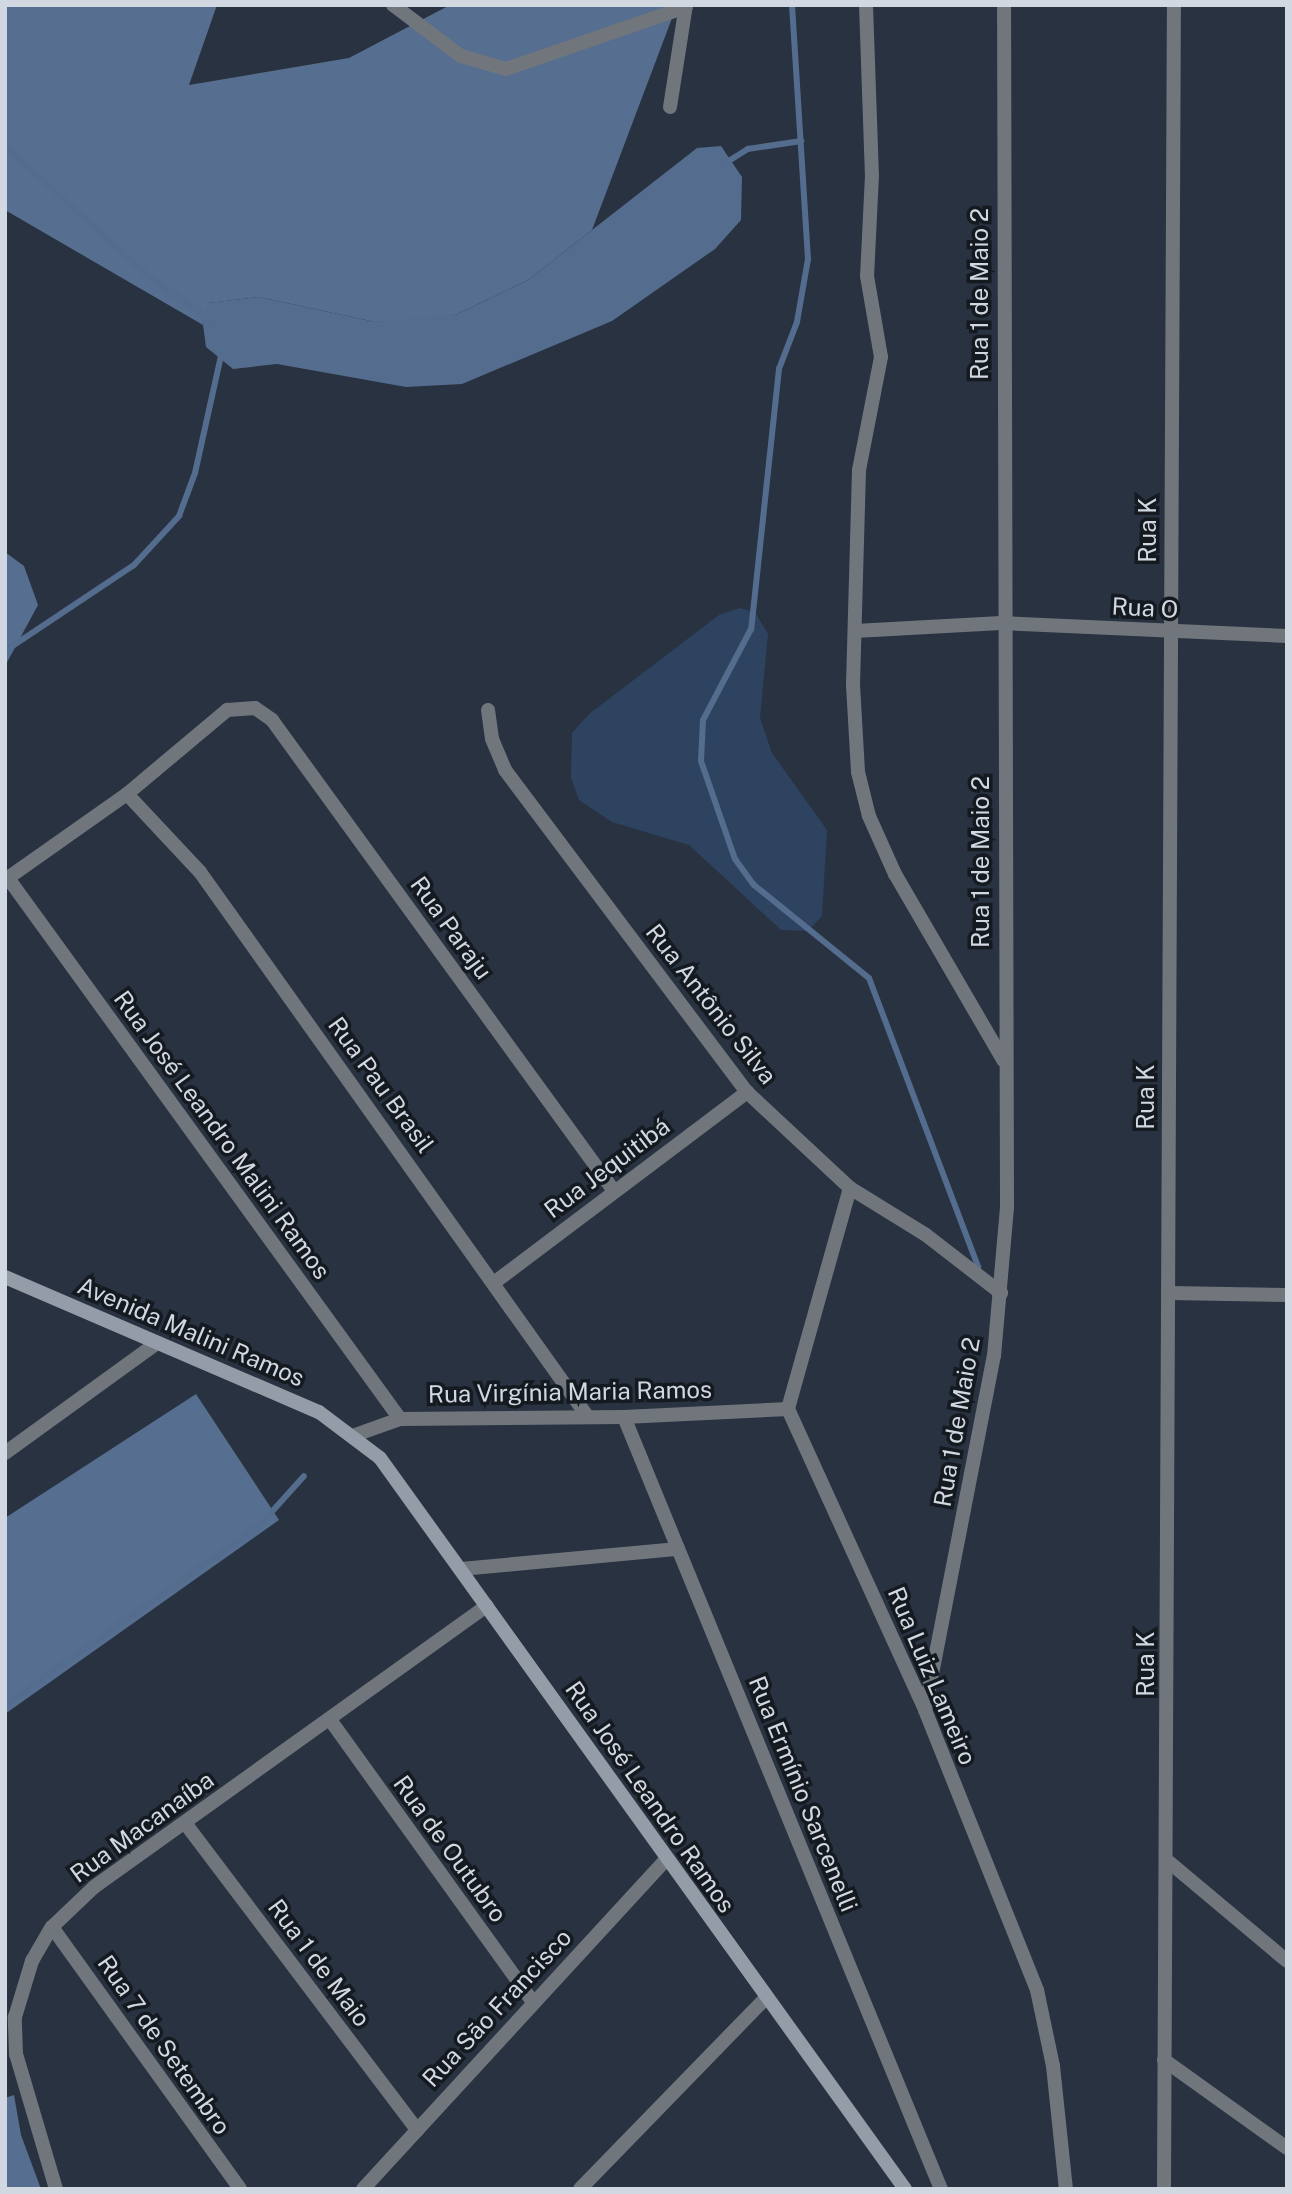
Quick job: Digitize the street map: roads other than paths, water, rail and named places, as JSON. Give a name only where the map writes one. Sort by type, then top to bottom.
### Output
[{"type":"street","points":[[393,5],[461,56],[506,69],[686,6],[670,107]]},
{"type":"street","points":[[866,5],[872,175],[867,276],[881,357],[861,448],[853,726],[869,816],[895,874],[1005,1062]]},
{"type":"street","name":"Rua 1 de Maio 2","points":[[925,1710],[1001,1293],[1005,1062],[1002,623],[1004,5]]},
{"type":"street","name":"Rua K","points":[[1164,2189],[1168,1862],[1174,5]]},
{"type":"street","name":"Rua O","points":[[855,631],[1002,623],[1171,633],[1287,636]]},
{"type":"street","name":"Rua Paraju","points":[[127,794],[227,710],[242,706],[272,720],[614,1191]]},
{"type":"street","name":"Rua Antônio Silva","points":[[488,710],[492,739],[505,770],[747,1092],[850,1188],[926,1235],[1001,1293]]},
{"type":"street","points":[[7,879],[127,794]]},
{"type":"street","name":"Rua Pau Brasil","points":[[127,794],[200,872],[495,1282],[585,1413]]},
{"type":"street","name":"Rua José Leandro Malini Ramos","points":[[7,879],[400,1419]]},
{"type":"street","name":"Rua Jequitibá","points":[[495,1282],[747,1092]]},
{"type":"street","points":[[788,1409],[850,1188]]},
{"type":"street","name":"Avenida Malini Ramos","points":[[5,1277],[319,1412],[355,1435]]},
{"type":"street","points":[[1168,1293],[1287,1295]]},
{"type":"street","points":[[5,1452],[157,1343]]},
{"type":"street","name":"Rua Virgínia Maria Ramos","points":[[355,1435],[400,1419],[585,1413],[624,1417],[788,1409]]},
{"type":"street","name":"Rua Luiz Lameiro","points":[[788,1409],[925,1710],[1037,1990],[1053,2066],[1066,2189]]},
{"type":"street","name":"Rua Ermínio Sarcenelli","points":[[624,1417],[941,2189]]},
{"type":"street","name":"Rua José Leandro Ramos","points":[[355,1435],[402,1485],[765,1999],[905,2189]]},
{"type":"street","points":[[461,1569],[678,1549]]},
{"type":"street","name":"Rua Macanaíba","points":[[56,2189],[16,2054],[15,2030],[19,1994],[52,1927],[94,1886],[331,1721],[487,1606]]},
{"type":"street","name":"Rua de Outubro","points":[[331,1721],[534,2003]]},
{"type":"street","name":"Rua 1 de Maio","points":[[185,1823],[416,2130]]},
{"type":"street","name":"Rua São Francisco","points":[[362,2189],[666,1859]]},
{"type":"street","points":[[1168,1862],[1287,1961]]},
{"type":"street","name":"Rua 7 de Setembro","points":[[52,1927],[240,2189]]},
{"type":"street","points":[[580,2189],[765,1999]]},
{"type":"street","points":[[1164,2060],[1287,2148]]},
{"type":"waterway","points":[[792,5],[808,259],[797,322],[779,369],[751,629],[703,720],[701,761],[735,859],[754,885],[869,978],[978,1267]]},
{"type":"waterway","points":[[727,162],[748,149],[801,141]]},
{"type":"waterway","points":[[5,146],[153,280],[211,320]]},
{"type":"waterway","points":[[5,651],[134,565],[179,516],[195,473],[221,356]]},
{"type":"waterway","points":[[5,1705],[259,1526],[304,1476]]}]
